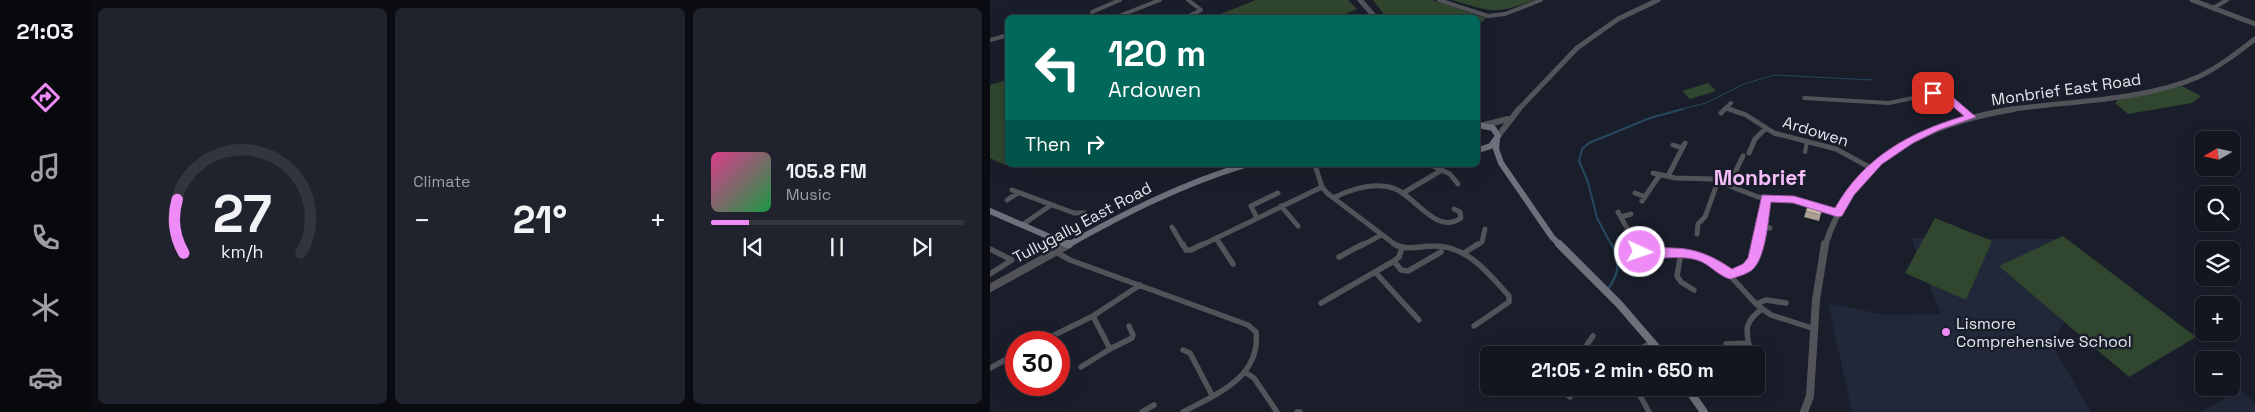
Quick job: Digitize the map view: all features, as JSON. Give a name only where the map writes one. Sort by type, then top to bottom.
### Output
[{"type":"main road","points":[[1480,125],[1493,128],[1497,138],[1496,149],[1501,163]]},
{"type":"main road","points":[[1480,150],[1491,146],[1497,138]]},
{"type":"main road","points":[[1480,150],[1493,155],[1501,163],[1552,237],[1608,292],[1655,346]]},
{"type":"main road","name":"Tullygally East Road","points":[[1068,245],[1152,199],[1193,182],[1239,167]]},
{"type":"main road","points":[[990,212],[1068,245]]},
{"type":"main road","points":[[1693,396],[1704,412]]},
{"type":"street","points":[[1092,12],[1120,0]]},
{"type":"street","points":[[1122,15],[1160,0]]},
{"type":"street","points":[[1188,0],[1201,10],[1191,15]]},
{"type":"street","points":[[1360,0],[1373,15]]},
{"type":"street","points":[[1438,0],[1488,16],[1505,14],[1541,0]]},
{"type":"street","points":[[1497,138],[1513,116],[1576,48],[1627,13],[1658,0]]},
{"type":"street","points":[[2192,0],[2255,24]]},
{"type":"street","points":[[2213,8],[2227,0]]},
{"type":"street","points":[[990,40],[1005,36]]},
{"type":"street","name":"Monbrief East Road","points":[[1804,412],[1810,396],[1823,253],[1838,213],[1849,192],[1871,168],[1889,154],[1935,128],[1971,117],[2159,89],[2195,78],[2225,61],[2255,39]]},
{"type":"street","points":[[1804,98],[1889,103],[1937,93],[1946,96],[1971,117]]},
{"type":"street","name":"Ardowen","points":[[1721,113],[1728,106],[1786,137],[1836,149],[1871,168]]},
{"type":"street","points":[[1480,125],[1498,123],[1513,116]]},
{"type":"street","points":[[1742,147],[1749,151],[1755,139],[1766,128]]},
{"type":"street","points":[[1805,152],[1807,142]]},
{"type":"street","points":[[1668,176],[1683,146],[1673,145]]},
{"type":"street","points":[[1730,185],[1743,156]]},
{"type":"street","points":[[1316,167],[1322,187],[1381,235],[1402,248],[1445,247],[1464,253],[1509,296],[1509,302],[1474,326]]},
{"type":"street","points":[[1435,167],[1454,178],[1458,184]]},
{"type":"street","points":[[1403,193],[1442,170]]},
{"type":"street","points":[[1635,194],[1644,199],[1656,175],[1684,179],[1700,178],[1718,181],[1750,194],[1766,198],[1794,200],[1838,213]]},
{"type":"street","points":[[1697,234],[1698,224],[1705,217],[1718,181]]},
{"type":"street","points":[[1172,227],[1186,250],[1216,238],[1322,187]]},
{"type":"street","points":[[1334,198],[1353,189],[1368,187],[1389,188],[1403,193],[1412,202],[1448,224],[1454,223],[1461,218],[1460,212],[1454,209]]},
{"type":"street","points":[[1012,190],[1051,206],[1074,213],[1085,213]]},
{"type":"street","points":[[1007,200],[1018,193]]},
{"type":"street","points":[[1257,218],[1251,206],[1278,193]]},
{"type":"street","points":[[1730,275],[1747,267],[1753,260],[1766,198]]},
{"type":"street","points":[[1022,225],[1051,206]]},
{"type":"street","points":[[1281,206],[1298,226]]},
{"type":"street","points":[[1068,219],[1074,213]]},
{"type":"street","points":[[1631,214],[1620,215],[1640,252],[1646,254],[1681,253],[1707,259],[1730,275],[1762,309],[1785,321],[1815,329]]},
{"type":"street","points":[[1760,226],[1770,228]]},
{"type":"street","points":[[1464,253],[1482,242],[1485,229]]},
{"type":"street","points":[[1339,257],[1381,235]]},
{"type":"street","points":[[1216,238],[1233,264]]},
{"type":"street","name":"Tullygally East Road","points":[[990,288],[1068,245]]},
{"type":"street","points":[[1321,303],[1394,261],[1399,257],[1402,248]]},
{"type":"street","points":[[990,249],[1012,260],[990,274]]},
{"type":"street","points":[[1056,252],[1070,260],[1248,325],[1256,332],[1259,350],[1245,372],[1183,412]]},
{"type":"street","points":[[1394,261],[1401,270],[1408,271],[1440,252]]},
{"type":"street","points":[[1681,253],[1677,276],[1681,282],[1694,290]]},
{"type":"street","points":[[1375,272],[1419,320]]},
{"type":"street","points":[[1062,331],[1093,316],[1140,285]]},
{"type":"street","points":[[1756,304],[1766,300],[1786,303]]},
{"type":"street","points":[[1749,346],[1746,326],[1752,316],[1762,309]]},
{"type":"street","points":[[1093,316],[1110,349]]},
{"type":"street","points":[[1081,367],[1132,338],[1133,335],[1129,326]]},
{"type":"street","points":[[1586,346],[1593,336]]},
{"type":"street","points":[[1645,346],[1652,342]]},
{"type":"street","points":[[1726,344],[1748,343]]},
{"type":"street","points":[[1183,350],[1190,353],[1212,395]]},
{"type":"street","points":[[990,368],[1005,360]]},
{"type":"street","points":[[1245,372],[1254,378],[1277,412]]},
{"type":"street","points":[[1640,396],[1649,412]]},
{"type":"street","points":[[1142,412],[1154,405]]},
{"type":"shaded area","name":"Lismore Comprehensive School","points":[[1911,238],[2055,239],[2105,320],[2065,321],[2051,343],[2091,412],[1852,412],[1828,303],[1885,315],[1941,314]]},
{"type":"shaded area","points":[[2240,390],[2255,403],[2255,412],[2201,412],[2229,396],[2240,396]]},
{"type":"green space","points":[[1256,0],[1348,0],[1357,9],[1343,15],[1218,15]]},
{"type":"green space","points":[[1373,0],[1432,0],[1477,15],[1384,15]]},
{"type":"green space","points":[[1452,0],[1534,0],[1510,8],[1493,10]]},
{"type":"green space","points":[[1480,16],[1486,18],[1480,24]]},
{"type":"green space","points":[[1005,81],[1005,165],[990,158],[990,85]]},
{"type":"green space","points":[[1708,83],[1716,91],[1690,99],[1682,91]]},
{"type":"green space","points":[[2182,86],[2201,96],[2192,103],[2128,114],[2115,103],[2119,99]]},
{"type":"green space","points":[[1935,218],[1992,241],[1966,300],[1905,273]]},
{"type":"green space","points":[[2063,236],[2195,338],[2129,377],[1999,266]]},
{"type":"building","points":[[1808,206],[1822,210],[1820,215],[1806,211]]},
{"type":"waterway","points":[[1678,110],[1706,103],[1744,84],[1774,75],[1873,80]]},
{"type":"waterway","points":[[1612,246],[1597,218],[1588,182],[1579,161],[1582,149],[1589,143],[1650,118],[1683,109]]},
{"type":"waterway","points":[[1608,289],[1618,267],[1612,244]]},
{"type":"place","name":"Lismore Comprehensive School","points":[[1946,332]]},
{"type":"district","name":"Monbrief","points":[[1760,178]]},
{"type":"route","points":[[1640,252],[1646,254],[1672,252],[1699,256],[1724,269],[1730,275],[1747,267],[1753,260],[1756,252],[1766,198],[1794,200],[1838,213],[1849,192],[1878,161],[1909,141],[1935,128],[1971,117],[1946,96],[1933,93]]}]
